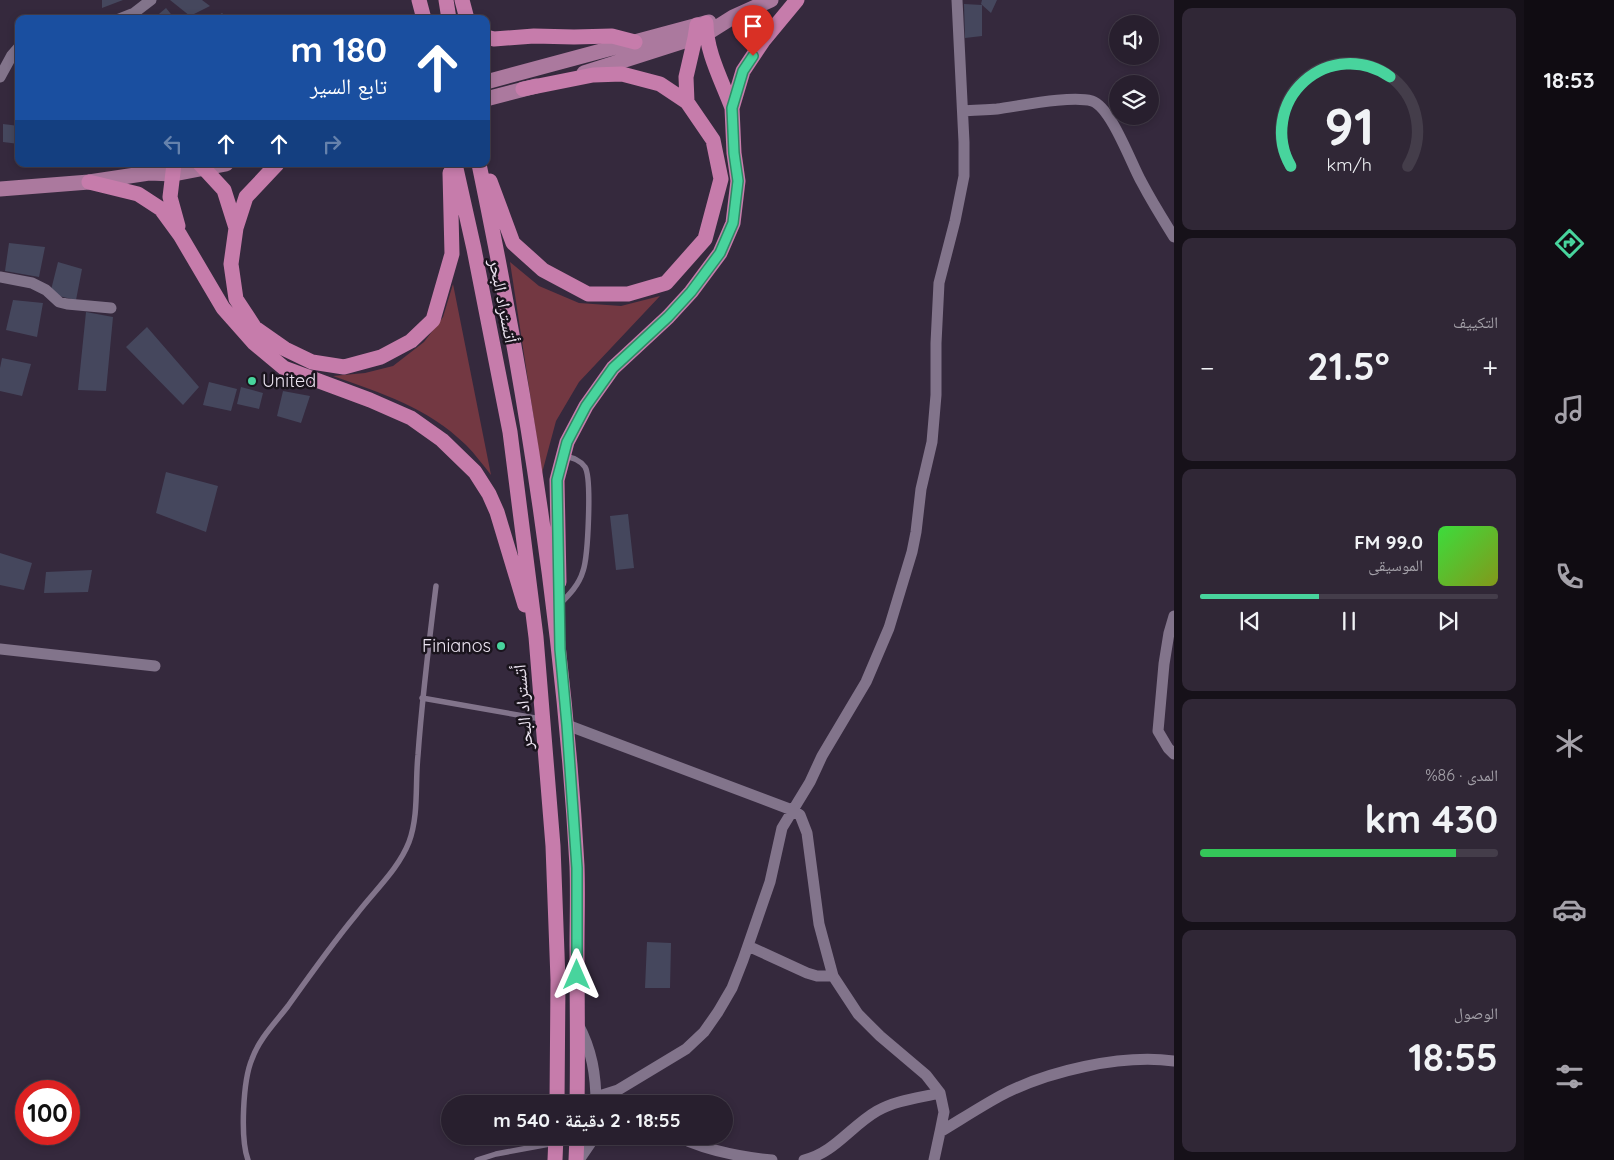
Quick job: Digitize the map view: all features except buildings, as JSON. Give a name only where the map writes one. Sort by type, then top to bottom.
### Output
[{"type":"highway","points":[[419,0],[423,15]]},
{"type":"highway","points":[[446,0],[448,15]]},
{"type":"highway","points":[[462,0],[466,15]]},
{"type":"highway","points":[[732,108],[743,71],[763,41],[797,0]]},
{"type":"highway","points":[[560,649],[557,480],[567,442],[586,406],[613,368],[668,317],[685,298],[720,253],[733,223],[738,181],[734,153],[732,108],[701,30]]},
{"type":"highway","points":[[687,102],[686,77],[701,30]]},
{"type":"highway","points":[[490,38],[612,36],[635,42]]},
{"type":"highway","points":[[484,167],[513,243],[543,270],[588,294],[628,294],[666,283],[705,239],[721,179],[713,140],[687,102],[660,84],[622,74],[594,75],[523,89]]},
{"type":"highway","points":[[172,167],[170,197],[180,235]]},
{"type":"highway","points":[[203,167],[224,190],[236,228]]},
{"type":"highway","points":[[274,167],[246,196],[236,228],[231,264],[236,299],[255,328],[285,349],[312,362],[344,367],[382,357],[411,341],[433,320],[452,254],[450,167]]},
{"type":"highway","name":"أتستراد البحر","points":[[456,167],[510,432],[536,637],[553,846],[558,980],[557,1095]]},
{"type":"highway","name":"أتستراد البحر","points":[[480,167],[500,263],[532,447],[560,649],[577,868],[577,1095]]},
{"type":"highway","points":[[89,182],[138,194],[161,209],[180,235],[223,308],[254,343],[284,368],[412,418],[442,440],[474,472],[497,512],[536,637]]},
{"type":"highway","points":[[555,1160],[556,1145]]},
{"type":"highway","points":[[577,1145],[578,1160]]},
{"type":"main road","points":[[490,98],[607,66],[701,30],[771,0]]},
{"type":"main road","points":[[490,81],[635,42],[701,30]]},
{"type":"main road","points":[[0,189],[89,182],[148,173],[172,167]]},
{"type":"street","points":[[129,15],[151,0]]},
{"type":"street","points":[[606,1095],[675,1057],[695,1041],[718,1012],[738,974],[748,946],[770,882],[779,838],[784,824],[858,696],[877,660],[889,628],[912,552],[921,489],[932,442],[939,282],[955,221],[964,176],[963,111],[956,0]]},
{"type":"street","points":[[0,77],[15,52]]},
{"type":"street","points":[[963,111],[1072,100],[1092,101],[1099,105],[1114,126],[1138,175],[1174,237]]},
{"type":"street","points":[[0,277],[32,283],[46,290],[59,302],[112,308]]},
{"type":"street","points":[[1174,616],[1169,633],[1163,671],[1158,731],[1164,744],[1174,754]]},
{"type":"street","points":[[0,649],[155,666]]},
{"type":"street","points":[[567,725],[792,810],[800,815],[808,833],[819,924],[833,976],[858,1014],[880,1036],[926,1075],[940,1093],[944,1112],[934,1160]]},
{"type":"street","points":[[748,946],[807,973],[817,976],[833,976]]},
{"type":"street","points":[[578,1023],[592,1056],[596,1079],[596,1095]]},
{"type":"street","points":[[940,1132],[1000,1096],[1062,1072],[1126,1060],[1160,1059],[1174,1061]]},
{"type":"street","points":[[804,1160],[819,1155],[860,1123],[890,1105],[940,1093]]},
{"type":"street","points":[[578,1160],[589,1145]]},
{"type":"street","points":[[700,1145],[737,1155],[772,1160]]},
{"type":"lane","points":[[559,605],[574,590],[583,571],[586,550],[589,481],[586,468],[576,459],[563,456]]},
{"type":"lane","points":[[248,1160],[245,1152],[244,1132],[247,1075],[259,1044],[356,914],[391,874],[409,842],[415,815],[422,698],[436,586]]},
{"type":"lane","points":[[422,698],[543,720]]},
{"type":"lane","points":[[477,1160],[535,1145]]},
{"type":"shaded area","points":[[510,262],[539,286],[579,303],[621,306],[660,296],[579,382],[556,421],[542,473]]},
{"type":"shaded area","points":[[453,284],[491,475],[466,445],[436,421],[404,403],[333,376],[365,373],[393,366],[424,342],[443,317]]},
{"type":"place","name":"United","points":[[252,381]]},
{"type":"place","name":"Finianos","points":[[501,646]]},
{"type":"route","points":[[577,975],[577,868],[560,649],[557,480],[567,442],[586,406],[613,368],[668,317],[691,292],[720,253],[733,223],[738,181],[734,153],[732,108],[743,71],[753,56]]}]
